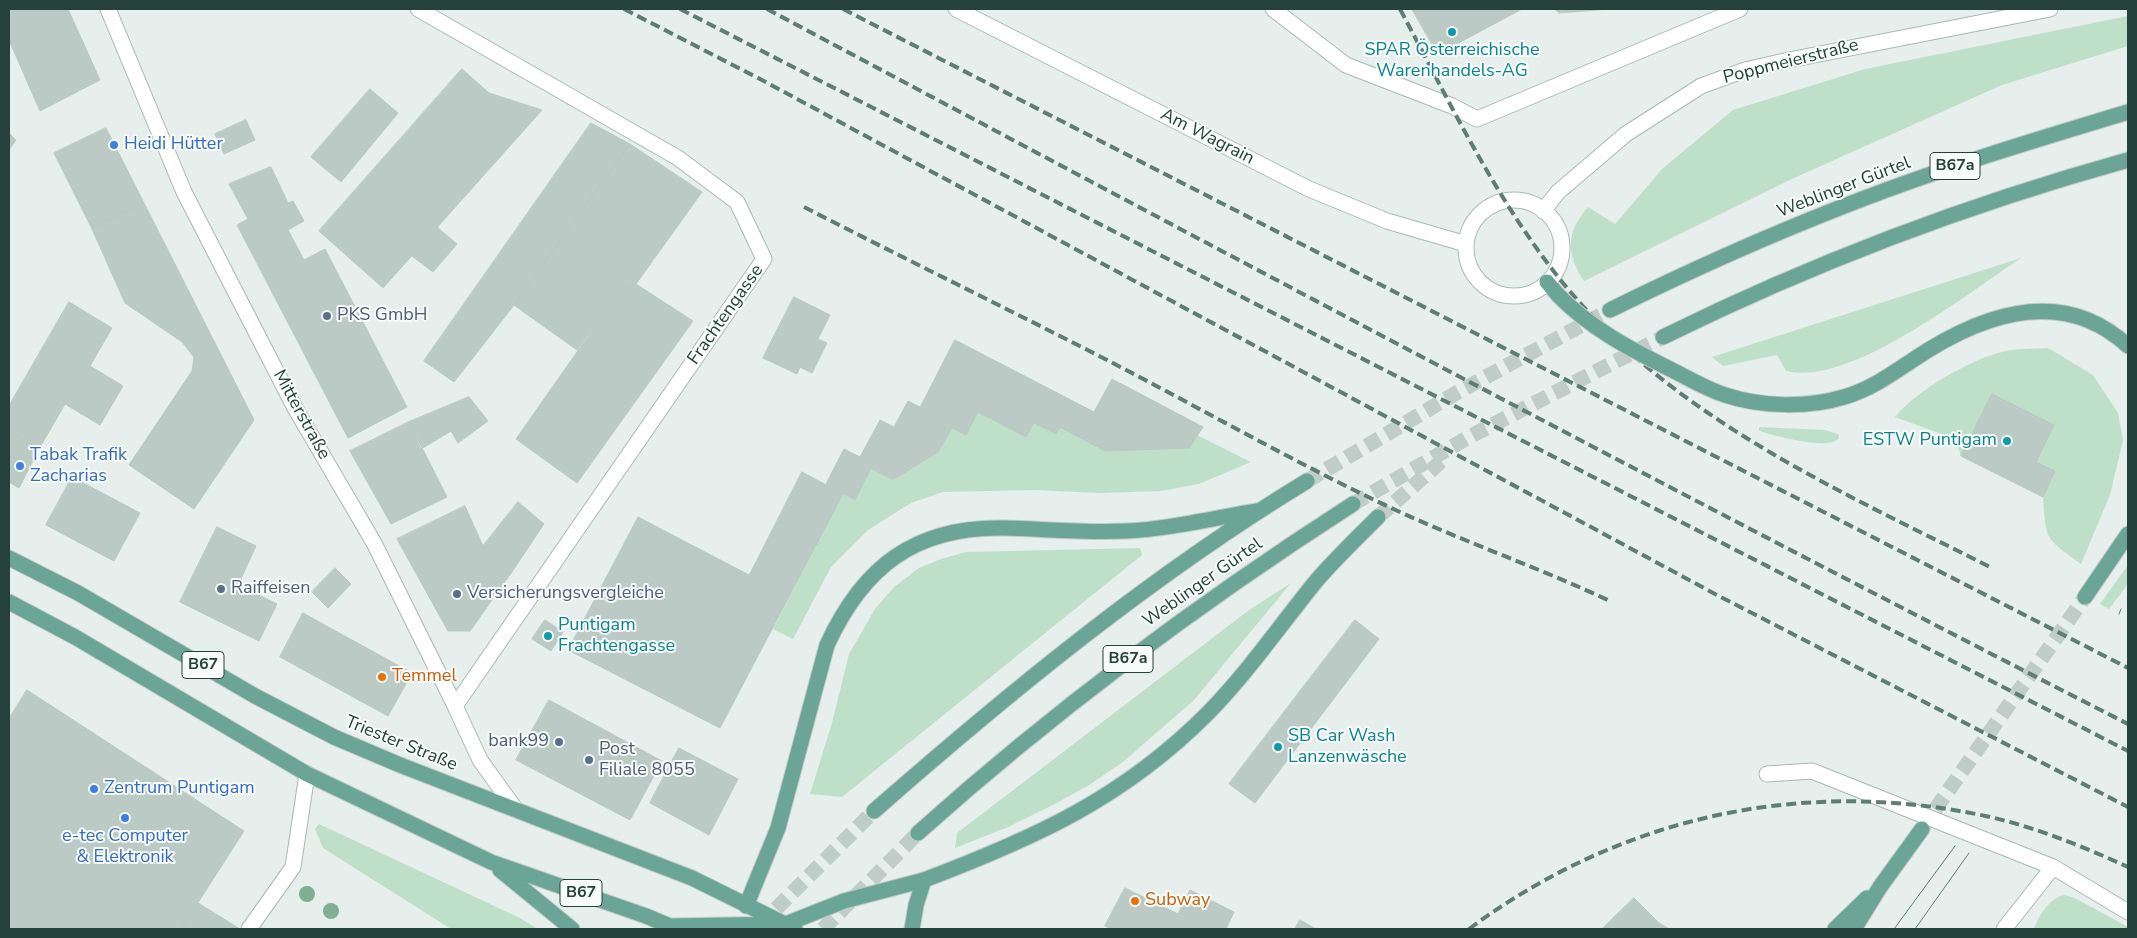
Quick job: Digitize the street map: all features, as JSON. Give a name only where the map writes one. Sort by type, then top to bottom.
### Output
[{"type":"main road","name":"Weblinger Gürtel","points":[[1610,310],[1738,249],[1854,202],[1957,165],[2128,112]]},
{"type":"main road","name":"B67a","points":[[1663,337],[1751,295],[1838,259],[2007,197],[2128,160]]},
{"type":"main road","points":[[1547,282],[1578,314],[1608,336],[1670,370],[1704,386],[1743,400],[1764,403],[1802,403],[1843,398],[1864,390],[1958,333],[1985,321],[2012,314],[2035,311],[2077,316],[2115,334],[2128,346]]},
{"type":"main road","name":"Weblinger Gürtel","points":[[874,811],[988,712],[1131,599],[1257,511],[1307,481]]},
{"type":"main road","name":"Weblinger Gürtel","points":[[918,833],[969,788],[1098,682],[1236,581],[1353,504]]},
{"type":"main road","points":[[765,927],[746,906],[778,828],[827,645],[840,617],[857,592],[881,566],[909,547],[940,536],[971,530],[1002,528],[1126,531],[1257,511]]},
{"type":"main road","points":[[674,928],[791,927],[844,901],[924,880],[998,852],[1062,822],[1106,796],[1141,772],[1209,712],[1241,676],[1318,580],[1378,517]]},
{"type":"main road","points":[[2086,597],[2128,534]]},
{"type":"main road","name":"Triester Straße","points":[[9,558],[78,593],[255,696],[334,737],[692,878],[791,927]]},
{"type":"main road","name":"B67","points":[[9,602],[75,637],[307,774],[491,862],[674,928]]},
{"type":"main road","points":[[1854,929],[1880,888],[1922,829]]},
{"type":"main road","points":[[491,862],[572,929]]},
{"type":"main road","points":[[912,929],[916,905],[924,880]]},
{"type":"main road","points":[[1835,929],[1880,888]]},
{"type":"street","name":"Mitterstraße","points":[[108,9],[184,192],[295,408],[374,543],[480,760],[516,810]]},
{"type":"street","name":"Frachtengasse","points":[[418,9],[678,158],[737,202],[764,259],[455,706]]},
{"type":"street","name":"Am Wagrain","points":[[956,9],[1309,189],[1387,221],[1466,244]]},
{"type":"street","points":[[1273,9],[1346,65],[1452,106],[1477,119],[1740,9]]},
{"type":"street","name":"Poppmeierstraße","points":[[1543,211],[1558,192],[1626,134],[1701,86],[1745,70],[1789,60],[2050,9]]},
{"type":"street","points":[[1516,200],[1525,202],[1543,211],[1558,231],[1562,248],[1559,265],[1547,282],[1530,293],[1519,296],[1495,293],[1484,287],[1470,269],[1466,258],[1466,244],[1474,222],[1482,212],[1493,205],[1516,200]]},
{"type":"street","points":[[1767,774],[1812,771],[2053,867],[2128,912]]},
{"type":"street","points":[[249,929],[292,867],[307,774]]},
{"type":"street","points":[[2006,929],[2053,867]]},
{"type":"green space","points":[[2128,16],[2128,46],[2002,85],[1794,178],[1584,281],[1578,271],[1572,252],[1572,234],[1588,207],[1615,224],[1662,169],[1733,110],[1865,69]]},
{"type":"green space","points":[[2021,258],[1908,334],[1875,352],[1842,365],[1812,372],[1786,371],[1777,355],[1723,366],[1712,357]]},
{"type":"green space","points":[[2048,348],[2093,375],[2118,413],[2123,440],[2110,495],[2081,564],[2054,543],[2050,537],[2045,523],[2043,497],[1961,456],[1955,439],[1895,417],[1904,407],[1929,387],[1974,362],[2007,351]]},
{"type":"green space","points":[[978,412],[1026,437],[1034,423],[1056,434],[1060,427],[1197,435],[1251,462],[1199,484],[1161,491],[1100,493],[1035,490],[943,492],[911,503],[868,530],[831,567],[793,639],[773,629],[843,494],[855,500],[871,468],[894,480],[938,452],[952,428],[966,435]]},
{"type":"green space","points":[[1759,427],[1825,430],[1838,434],[1839,438],[1834,442],[1815,443],[1762,432],[1759,430]]},
{"type":"green space","points":[[1140,548],[1142,555],[842,797],[810,794],[832,723],[849,654],[875,609],[894,587],[919,568],[966,552]]},
{"type":"green space","points":[[2128,565],[2128,584],[2109,609],[2100,604]]},
{"type":"green space","points":[[1291,583],[1194,700],[1123,762],[1089,785],[1053,805],[1008,827],[955,848],[957,833],[1249,610]]},
{"type":"green space","points":[[319,824],[520,918],[538,929],[451,929],[323,848],[315,829]]},
{"type":"green space","points":[[2064,895],[2075,898],[2128,927],[2128,929],[2034,929],[2045,908],[2054,900]]},
{"type":"building","points":[[9,9],[68,9],[100,80],[40,111],[9,40]]},
{"type":"building","name":"SPAR Österreichische Warenhandels-AG","points":[[1412,9],[1522,9],[1438,54]]},
{"type":"building","name":"SPAR Österreichische Warenhandels-AG","points":[[1555,9],[1609,9],[1559,13]]},
{"type":"building","points":[[462,69],[489,93],[542,110],[383,288],[319,231]]},
{"type":"building","points":[[370,89],[398,113],[341,182],[311,157]]},
{"type":"building","points":[[246,120],[255,140],[224,154],[215,134]]},
{"type":"building","points":[[591,123],[630,144],[514,305],[454,382],[424,361]]},
{"type":"building","points":[[106,128],[144,203],[92,229],[54,153]]},
{"type":"building","points":[[9,133],[16,140],[9,150]]},
{"type":"building","points":[[630,144],[702,192],[636,284],[619,292],[577,350],[514,305]]},
{"type":"building","points":[[271,167],[288,203],[293,201],[304,221],[288,230],[304,260],[325,249],[407,407],[348,438],[237,225],[248,219],[229,184]]},
{"type":"building","points":[[144,203],[254,420],[194,509],[129,465],[192,371],[194,357],[182,342],[125,303],[92,229]]},
{"type":"building","points":[[437,227],[457,244],[433,272],[412,256]]},
{"type":"building","points":[[636,284],[693,321],[577,483],[516,439],[619,292]]},
{"type":"building","points":[[794,297],[830,315],[818,339],[827,343],[812,373],[800,367],[797,374],[763,358]]},
{"type":"building","points":[[69,302],[112,328],[90,366],[123,386],[100,425],[65,404],[39,449],[9,431],[9,406]]},
{"type":"building","points":[[955,340],[1094,412],[1112,379],[1203,427],[1189,448],[1105,451],[1060,427],[1056,434],[1034,423],[1026,437],[978,412],[966,435],[952,428],[938,452],[893,480],[871,468],[855,500],[826,484],[844,449],[860,457],[880,420],[894,427],[908,401],[920,407]]},
{"type":"building","name":"ESTW Puntigam","points":[[1992,394],[2054,425],[2036,462],[2055,471],[2043,497],[1961,456]]},
{"type":"building","points":[[469,397],[488,421],[458,443],[451,431],[421,449],[409,422]]},
{"type":"building","points":[[409,422],[447,497],[391,524],[350,451]]},
{"type":"building","name":"Tabak Trafik Zacharias","points":[[9,431],[39,449],[19,488],[9,482]]},
{"type":"building","points":[[802,472],[843,494],[720,728],[568,650],[638,517],[749,575]]},
{"type":"building","points":[[72,477],[140,513],[114,561],[46,525]]},
{"type":"building","points":[[518,502],[544,524],[514,569],[484,545]]},
{"type":"building","points":[[465,506],[482,544],[514,569],[470,631],[448,631],[397,539]]},
{"type":"building","points":[[217,527],[256,546],[238,585],[277,604],[259,641],[180,602]]},
{"type":"building","points":[[335,568],[351,584],[328,608],[312,592]]},
{"type":"building","points":[[303,613],[412,673],[388,716],[280,657]]},
{"type":"building","name":"Puntigam Frachtengasse","points":[[545,620],[563,632],[551,651],[532,639]]},
{"type":"building","points":[[1355,620],[1379,639],[1326,709],[1301,690]]},
{"type":"building","name":"Zentrum Puntigam","points":[[27,690],[244,831],[181,929],[9,929],[9,719]]},
{"type":"building","name":"SB Car Wash Lanzenwäsche","points":[[1301,690],[1326,709],[1255,803],[1229,784]]},
{"type":"building","name":"Post Filiale 8055","points":[[549,700],[662,761],[630,820],[516,760]]},
{"type":"building","points":[[679,748],[738,779],[709,835],[650,803]]},
{"type":"building","name":"Subway","points":[[1125,888],[1178,914],[1190,890],[1234,912],[1226,929],[1112,929],[1105,926]]},
{"type":"building","points":[[1634,898],[1658,922],[1669,929],[1602,929]]},
{"type":"building","points":[[198,903],[240,929],[181,929]]},
{"type":"building","points":[[1300,920],[1314,928],[1314,929],[1295,929]]},
{"type":"tunnel","points":[[1307,481],[1458,392],[1610,310]]},
{"type":"tunnel","points":[[1353,504],[1469,437],[1663,337]]},
{"type":"tunnel","points":[[1378,517],[1445,458]]},
{"type":"tunnel","points":[[1922,828],[2085,597]]},
{"type":"tunnel","points":[[760,925],[874,811]]},
{"type":"tunnel","points":[[823,929],[918,833]]},
{"type":"tram line","points":[[2119,614],[2121,609]]},
{"type":"tram line","points":[[1894,929],[1955,846]]},
{"type":"tram line","points":[[1915,929],[1969,853]]},
{"type":"railway","points":[[624,9],[760,79],[1717,595],[2128,807]]},
{"type":"railway","points":[[680,9],[2128,751]]},
{"type":"railway","points":[[767,9],[1616,459],[2128,724]]},
{"type":"railway","points":[[843,9],[2128,668]]},
{"type":"railway","points":[[1400,9],[1472,144],[1511,210],[1555,273],[1599,323],[1648,368],[1700,408],[1756,444],[1813,477],[1990,567]]},
{"type":"railway","points":[[804,207],[1107,360],[1352,489],[1415,519],[1612,602]]},
{"type":"railway","points":[[1469,929],[1527,890],[1589,858],[1652,833],[1717,815],[1784,805],[1852,801],[1921,805],[1990,817],[2060,839],[2128,867]]},
{"type":"place","name":"SPAR Österreichische Warenhandels-AG","points":[[1452,32]]},
{"type":"place","name":"Heidi Hütter","points":[[114,145]]},
{"type":"place","name":"PKS GmbH","points":[[327,316]]},
{"type":"place","name":"ESTW Puntigam","points":[[2007,441]]},
{"type":"place","name":"Tabak Trafik Zacharias","points":[[20,466]]},
{"type":"place","name":"Raiffeisen","points":[[221,589]]},
{"type":"place","name":"Versicherungsvergleiche","points":[[457,594]]},
{"type":"place","name":"Puntigam Frachtengasse","points":[[548,636]]},
{"type":"place","name":"Temmel","points":[[382,677]]},
{"type":"place","name":"bank99","points":[[559,742]]},
{"type":"place","name":"SB Car Wash Lanzenwäsche","points":[[1278,747]]},
{"type":"place","name":"Post Filiale 8055","points":[[589,760]]},
{"type":"place","name":"Zentrum Puntigam","points":[[94,789]]},
{"type":"place","name":"e-tec Computer & Elektronik","points":[[125,818]]},
{"type":"place","name":"Subway","points":[[1135,901]]}]
